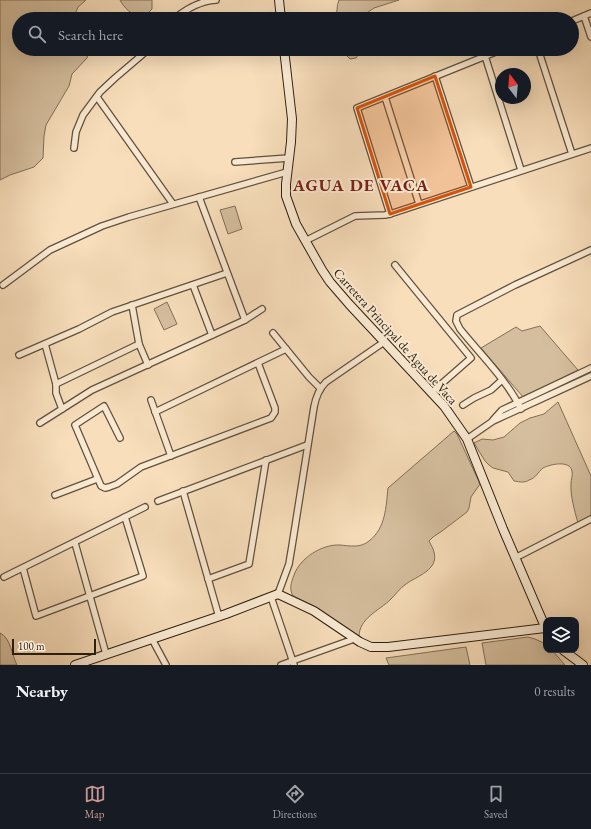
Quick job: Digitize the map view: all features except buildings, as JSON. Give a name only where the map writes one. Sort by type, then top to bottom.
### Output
[{"type":"street","points":[[182,12],[196,4],[216,0]]},
{"type":"street","points":[[279,0],[280,12]]},
{"type":"street","points":[[579,18],[591,13]]},
{"type":"street","points":[[584,16],[591,38]]},
{"type":"street","points":[[74,148],[76,132],[83,115],[96,97],[141,56]]},
{"type":"street","name":"Carretera Principal de Agua de Vaca","points":[[285,56],[292,118],[286,184],[288,204],[296,224],[330,282],[431,393],[455,421],[467,439],[543,623]]},
{"type":"street","points":[[390,214],[357,108],[485,56],[521,170]]},
{"type":"street","points":[[540,56],[572,154]]},
{"type":"street","points":[[435,76],[471,187]]},
{"type":"street","points":[[96,97],[173,204]]},
{"type":"street","points":[[385,97],[419,204]]},
{"type":"street","points":[[305,241],[355,216],[390,214],[591,148]]},
{"type":"street","points":[[235,162],[289,158]]},
{"type":"street","points":[[3,285],[50,250],[70,240],[129,217],[287,172]]},
{"type":"street","points":[[199,197],[245,320]]},
{"type":"street","points":[[521,409],[502,380],[460,329],[456,321],[457,315],[515,285],[591,250]]},
{"type":"street","points":[[395,264],[471,358],[431,393]]},
{"type":"street","points":[[19,355],[79,329],[112,312],[227,273]]},
{"type":"street","points":[[192,285],[212,335]]},
{"type":"street","points":[[132,305],[139,344],[148,365]]},
{"type":"street","points":[[40,423],[92,390],[245,320],[262,309]]},
{"type":"street","points":[[273,333],[320,388]]},
{"type":"street","points":[[293,663],[274,596],[289,564],[314,406],[320,388],[326,382],[384,342]]},
{"type":"street","points":[[45,344],[56,384],[56,393],[62,409]]},
{"type":"street","points":[[56,384],[139,344]]},
{"type":"street","points":[[155,412],[286,349]]},
{"type":"street","points":[[120,438],[104,406],[75,425],[97,479],[101,486],[105,488],[117,484],[141,467],[271,418],[275,408],[258,363]]},
{"type":"street","points":[[493,421],[502,410],[591,368]]},
{"type":"street","points":[[467,439],[493,421],[591,376]]},
{"type":"street","points":[[463,405],[491,390],[502,380]]},
{"type":"street","points":[[151,400],[171,456]]},
{"type":"street","points":[[158,500],[308,445]]},
{"type":"street","points":[[208,579],[249,564],[266,460]]},
{"type":"street","points":[[55,495],[97,479]]},
{"type":"street","points":[[183,491],[219,617]]},
{"type":"street","points":[[4,578],[145,507]]},
{"type":"street","points":[[23,568],[36,616],[143,576],[125,517]]},
{"type":"street","points":[[515,558],[591,519]]},
{"type":"street","points":[[75,543],[106,654]]},
{"type":"street","points":[[75,665],[219,617],[274,596],[314,612],[354,638],[370,646],[388,647],[543,628]]},
{"type":"street","points":[[281,665],[293,663],[354,638]]},
{"type":"street","points":[[152,639],[166,665]]},
{"type":"street","points":[[567,653],[583,665]]},
{"type":"highlighted area","points":[[435,76],[471,187],[390,214],[357,108]]},
{"type":"shaded area","points":[[0,0],[86,0],[78,7],[76,12],[12,12],[12,56],[87,56],[72,74],[69,86],[46,125],[43,158],[34,167],[0,180]]},
{"type":"shaded area","points":[[120,0],[152,0],[152,9],[149,12],[130,12]]},
{"type":"shaded area","points":[[339,0],[399,0],[374,8],[368,12],[336,12]]},
{"type":"shaded area","points":[[347,56],[358,56],[356,58],[350,59]]},
{"type":"shaded area","points":[[235,206],[242,229],[228,234],[220,210]]},
{"type":"shaded area","points":[[167,302],[177,324],[164,330],[154,309]]},
{"type":"shaded area","points":[[540,326],[578,370],[523,397],[481,348],[516,327],[522,331]]},
{"type":"shaded area","points":[[558,402],[591,476],[591,518],[578,523],[571,493],[572,471],[568,465],[551,465],[543,468],[533,478],[527,481],[514,481],[508,472],[493,468],[489,465],[474,443],[482,439],[493,440],[504,437],[520,423],[544,414]]},
{"type":"shaded area","points":[[454,431],[457,434],[480,484],[471,497],[467,512],[429,541],[434,551],[435,558],[430,568],[400,589],[391,599],[370,615],[362,625],[359,637],[343,628],[314,606],[293,596],[291,591],[291,583],[301,563],[312,553],[326,547],[333,545],[359,546],[375,536],[382,523],[386,509],[388,488]]},
{"type":"shaded area","points":[[0,633],[7,639],[17,665],[0,665]]},
{"type":"shaded area","points":[[528,637],[543,643],[543,653],[555,653],[565,665],[486,665],[482,643]]},
{"type":"shaded area","points":[[466,647],[470,665],[389,665],[386,658]]},
{"type":"district","name":"AGUA DE VACA","points":[[361,185]]}]
